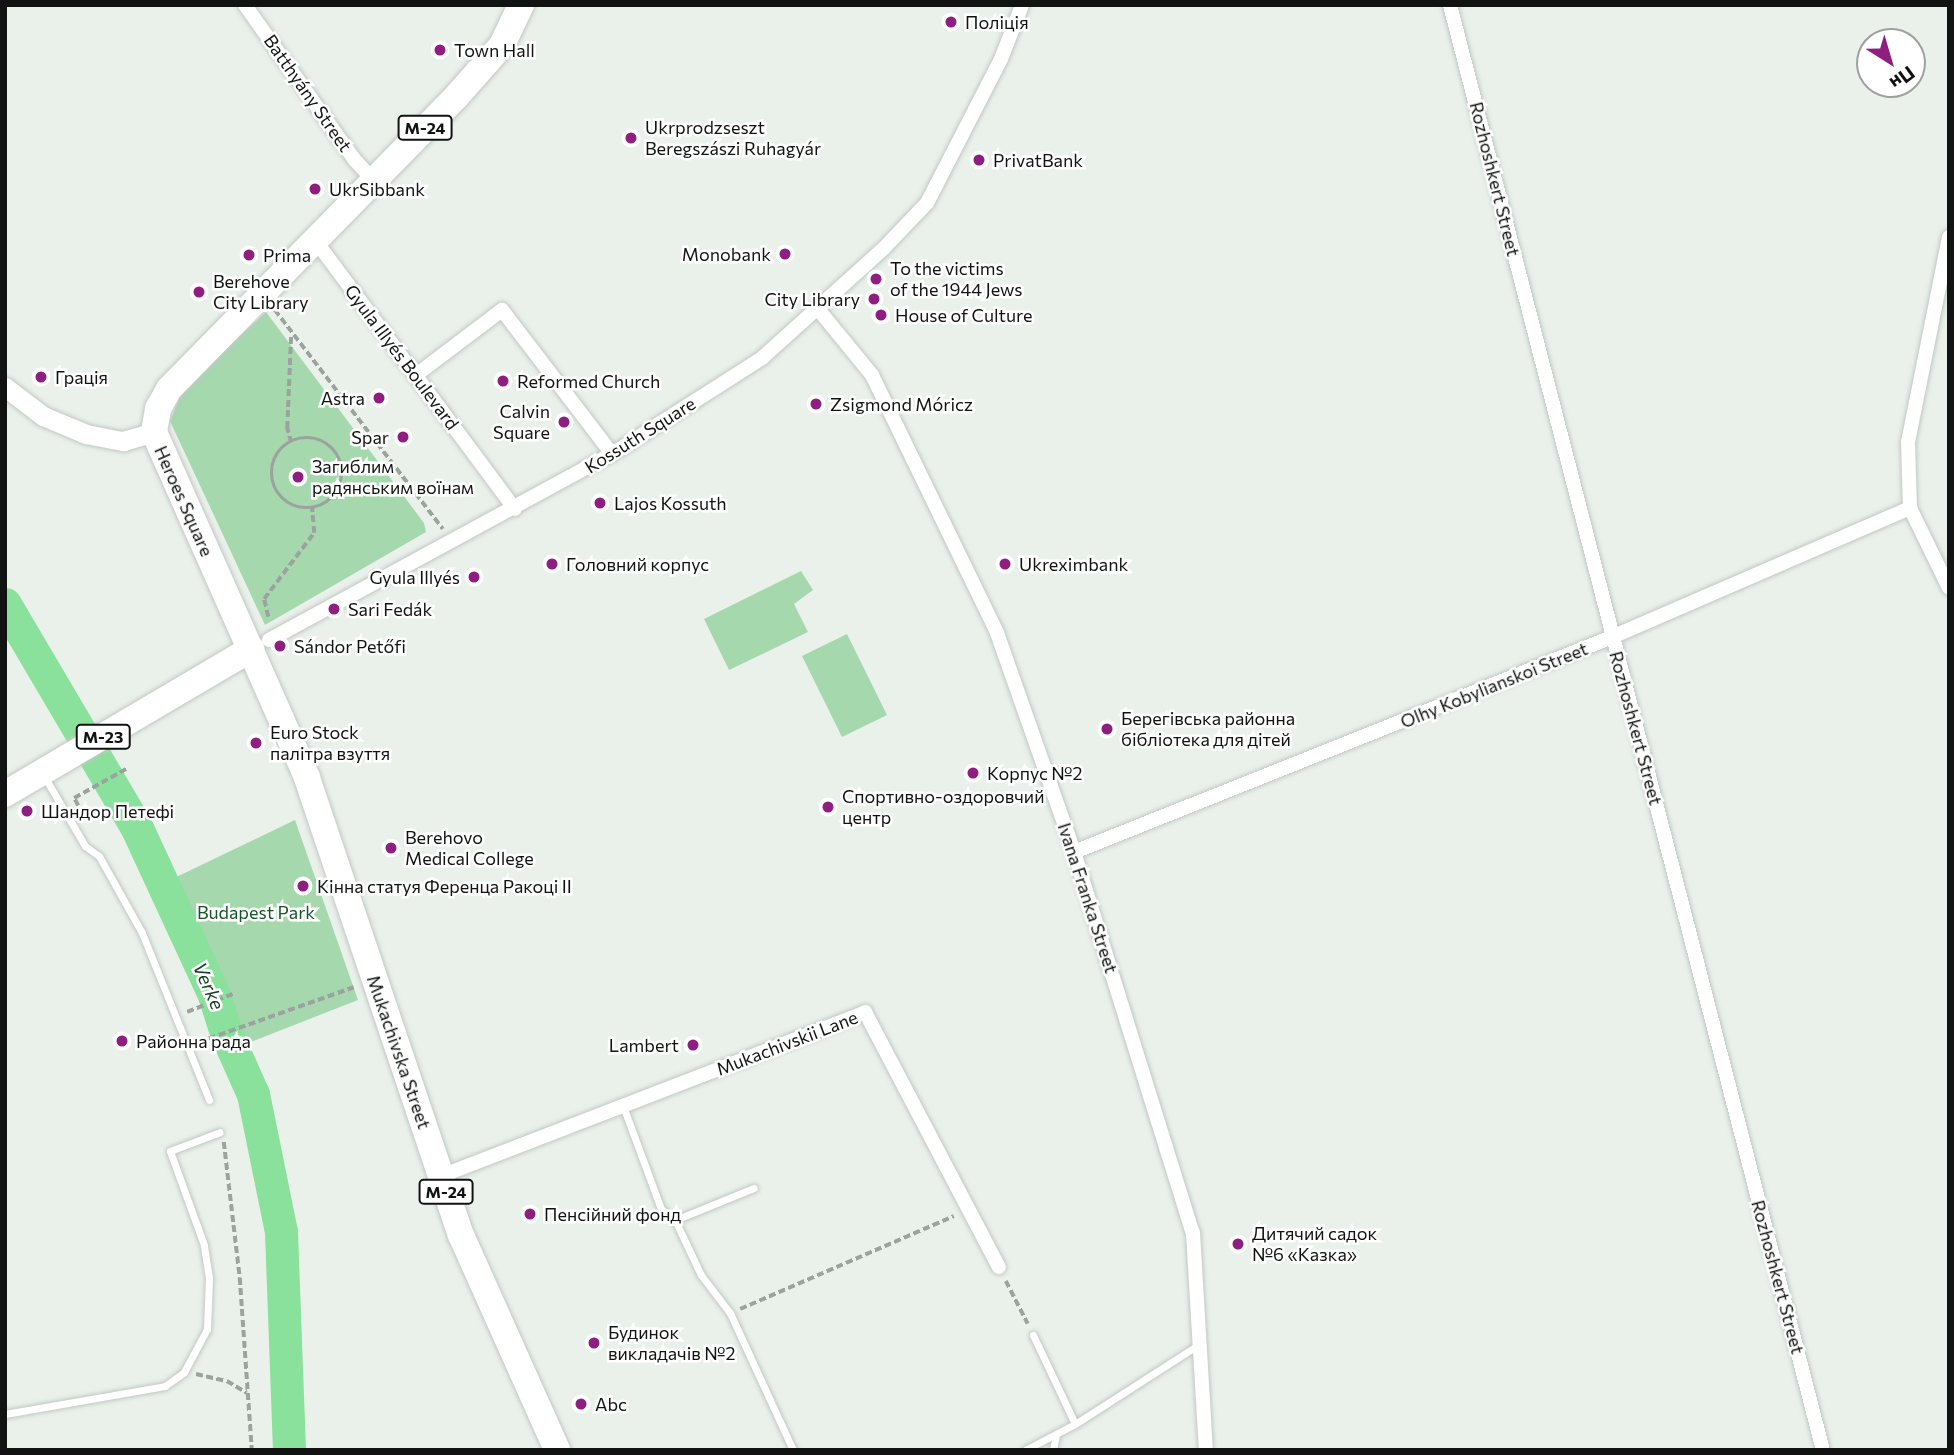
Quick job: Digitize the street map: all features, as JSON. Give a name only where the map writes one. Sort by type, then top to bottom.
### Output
[{"type":"highway","name":"М-24","points":[[315,240],[456,97],[502,45],[522,5]]},
{"type":"highway","name":"Heroes Square","points":[[260,644],[154,432],[158,409],[169,389],[315,240]]},
{"type":"highway","name":"М-23","points":[[5,794],[260,644]]},
{"type":"highway","name":"Mukachivska Street","points":[[260,644],[461,1235],[557,1450]]},
{"type":"main road","points":[[5,387],[43,416],[86,434],[124,441],[154,432]]},
{"type":"street","name":"Batthyány Street","points":[[245,5],[354,159],[373,180]]},
{"type":"street","name":"Kossuth Square","points":[[450,543],[612,454],[762,358],[884,248],[927,203],[1001,59],[1022,5]]},
{"type":"street","name":"Rozhoshkert Street","points":[[1450,5],[1823,1450]]},
{"type":"street","points":[[1949,237],[1943,296],[1908,442],[1910,508],[1949,588]]},
{"type":"street","name":"Gyula Illyés Boulevard","points":[[315,240],[514,509]]},
{"type":"street","name":"Ivana Franka Street","points":[[818,309],[872,375],[997,633],[1074,852],[1193,1233],[1206,1450]]},
{"type":"street","points":[[416,375],[502,310],[612,454]]},
{"type":"street","name":"Olhy Kobylianskoi Street","points":[[1074,852],[1612,637],[1910,508]]},
{"type":"street","points":[[260,644],[450,543]]},
{"type":"street","name":"Mukachivskii Lane","points":[[441,1177],[866,1013],[999,1267]]},
{"type":"lane","points":[[45,770],[85,846],[99,856],[142,933],[209,1100]]},
{"type":"lane","points":[[623,1106],[661,1209],[675,1220],[701,1275],[730,1313],[793,1450]]},
{"type":"lane","points":[[5,1414],[165,1386],[184,1372],[207,1329],[209,1278],[204,1245],[170,1151],[220,1132]]},
{"type":"lane","points":[[675,1220],[754,1188]]},
{"type":"lane","points":[[1033,1335],[1075,1424]]},
{"type":"lane","points":[[1026,1450],[1075,1424],[1200,1344]]},
{"type":"lane","points":[[1053,1450],[1056,1434]]},
{"type":"path","points":[[262,294],[439,521],[450,543]]},
{"type":"path","points":[[290,443],[287,428],[291,332]]},
{"type":"path","points":[[312,439],[323,442],[332,449],[342,468],[338,490],[322,505],[312,508],[289,503],[274,484],[275,461],[290,443],[312,439]]},
{"type":"path","points":[[268,617],[264,599],[314,533],[312,508]]},
{"type":"path","points":[[81,810],[74,798],[128,768]]},
{"type":"path","points":[[188,1047],[247,1023],[375,980]]},
{"type":"path","points":[[175,1016],[235,993]]},
{"type":"path","points":[[220,1132],[226,1146],[252,1450]]},
{"type":"path","points":[[730,1313],[969,1209]]},
{"type":"path","points":[[999,1267],[1033,1335]]},
{"type":"path","points":[[184,1372],[219,1378],[249,1394]]},
{"type":"green space","points":[[266,312],[424,523],[426,532],[265,625],[170,421],[183,389]]},
{"type":"green space","points":[[801,571],[813,590],[794,604],[808,632],[729,670],[704,619]]},
{"type":"green space","points":[[847,634],[887,715],[842,737],[802,656]]},
{"type":"green space","name":"Budapest Park","points":[[295,820],[358,1000],[243,1045],[168,881]]},
{"type":"waterway","name":"Verke","points":[[5,604],[136,826],[214,995],[227,1036],[253,1094],[281,1232],[289,1450]]},
{"type":"place","name":"Поліція","points":[[951,22]]},
{"type":"place","name":"Town Hall","points":[[440,50]]},
{"type":"place","name":"Ukrprodzseszt Beregszászi Ruhagyár","points":[[631,138]]},
{"type":"place","name":"PrivatBank","points":[[979,160]]},
{"type":"place","name":"UkrSibbank","points":[[315,189]]},
{"type":"place","name":"Monobank","points":[[785,254]]},
{"type":"place","name":"Prima","points":[[249,255]]},
{"type":"place","name":"To the victims of the 1944 Jews","points":[[876,279]]},
{"type":"place","name":"Berehove City Library","points":[[199,292]]},
{"type":"place","name":"City Library","points":[[874,299]]},
{"type":"place","name":"House of Culture","points":[[881,315]]},
{"type":"place","name":"Грація","points":[[41,377]]},
{"type":"place","name":"Reformed Church","points":[[503,381]]},
{"type":"place","name":"Astra","points":[[379,398]]},
{"type":"place","name":"Zsigmond Móricz","points":[[816,404]]},
{"type":"place","name":"Calvin Square","points":[[564,422]]},
{"type":"place","name":"Spar","points":[[403,437]]},
{"type":"place","name":"Загиблим радянським воїнам","points":[[298,477]]},
{"type":"place","name":"Lajos Kossuth","points":[[600,503]]},
{"type":"place","name":"Головний корпус","points":[[552,564]]},
{"type":"place","name":"Ukreximbank","points":[[1005,564]]},
{"type":"place","name":"Gyula Illyés","points":[[474,577]]},
{"type":"place","name":"Sari Fedák","points":[[334,609]]},
{"type":"place","name":"Sándor Petőfi","points":[[280,646]]},
{"type":"place","name":"Берегівська районна бібліотека для дітей","points":[[1107,729]]},
{"type":"place","name":"Euro Stock палітра взуття","points":[[256,743]]},
{"type":"place","name":"Корпус №2","points":[[973,773]]},
{"type":"place","name":"Спортивно-оздоровчий центр","points":[[828,807]]},
{"type":"place","name":"Шандор Петефі","points":[[27,811]]},
{"type":"place","name":"Berehovo Medical College","points":[[391,848]]},
{"type":"place","name":"Кінна статуя Ференца Ракоці II","points":[[303,886]]},
{"type":"place","name":"Районна рада","points":[[122,1041]]},
{"type":"place","name":"Lambert","points":[[693,1045]]},
{"type":"place","name":"Пенсійний фонд","points":[[530,1214]]},
{"type":"place","name":"Дитячий садок №6 «Казка»","points":[[1238,1244]]},
{"type":"place","name":"Будинок викладачів №2","points":[[594,1343]]},
{"type":"place","name":"Abc","points":[[581,1404]]}]
